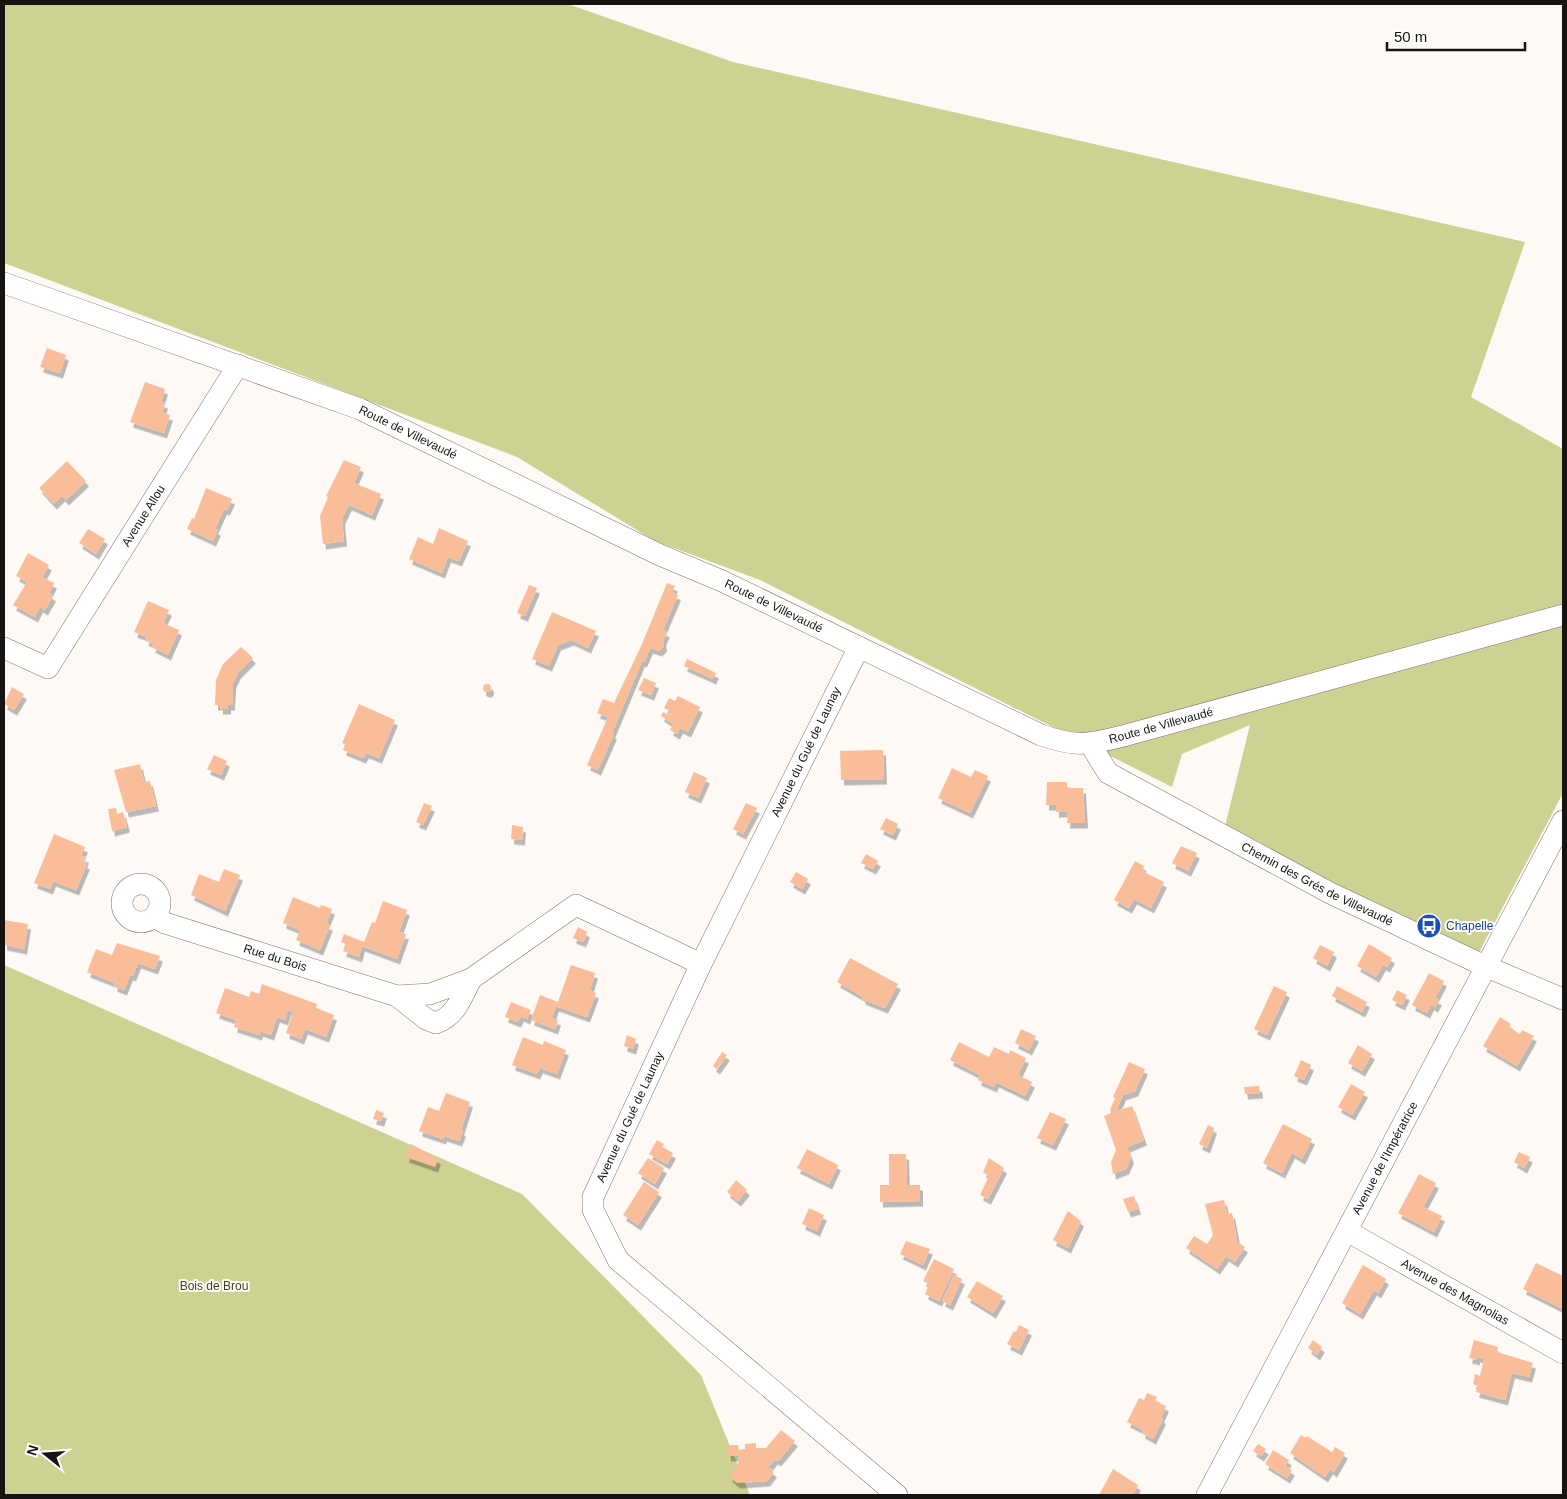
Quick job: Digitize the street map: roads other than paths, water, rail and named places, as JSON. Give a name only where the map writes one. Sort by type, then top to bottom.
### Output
[{"type":"street","name":"Route de Villevaudé","points":[[4,283],[360,409],[660,556],[722,581],[1040,735],[1066,744],[1090,744],[1563,615]]},
{"type":"street","name":"Avenue Allou","points":[[4,648],[48,668],[238,365]]},
{"type":"street","name":"Avenue du Gué de Launay","points":[[859,647],[701,964],[593,1197],[593,1210],[618,1260],[897,1495]]},
{"type":"street","name":"Chemin des Grés de Villevaudé","points":[[1090,744],[1108,773],[1330,894],[1487,967],[1563,999]]},
{"type":"street","name":"Avenue de l'Impératrice","points":[[1207,1495],[1563,821]]},
{"type":"street","name":"Rue du Bois","points":[[154,917],[165,923],[397,996],[430,994],[471,979],[576,905],[701,964]]},
{"type":"street","name":"Rue du Bois","points":[[397,996],[426,1020],[436,1023],[447,1019],[456,1008],[471,979]]},
{"type":"street","name":"Avenue des Magnolias","points":[[1347,1231],[1563,1353]]},
{"type":"place","name":"Chapelle","points":[[1429,926]]},
{"type":"park label","name":"Bois de Brou","points":[[214,1286]]}]
